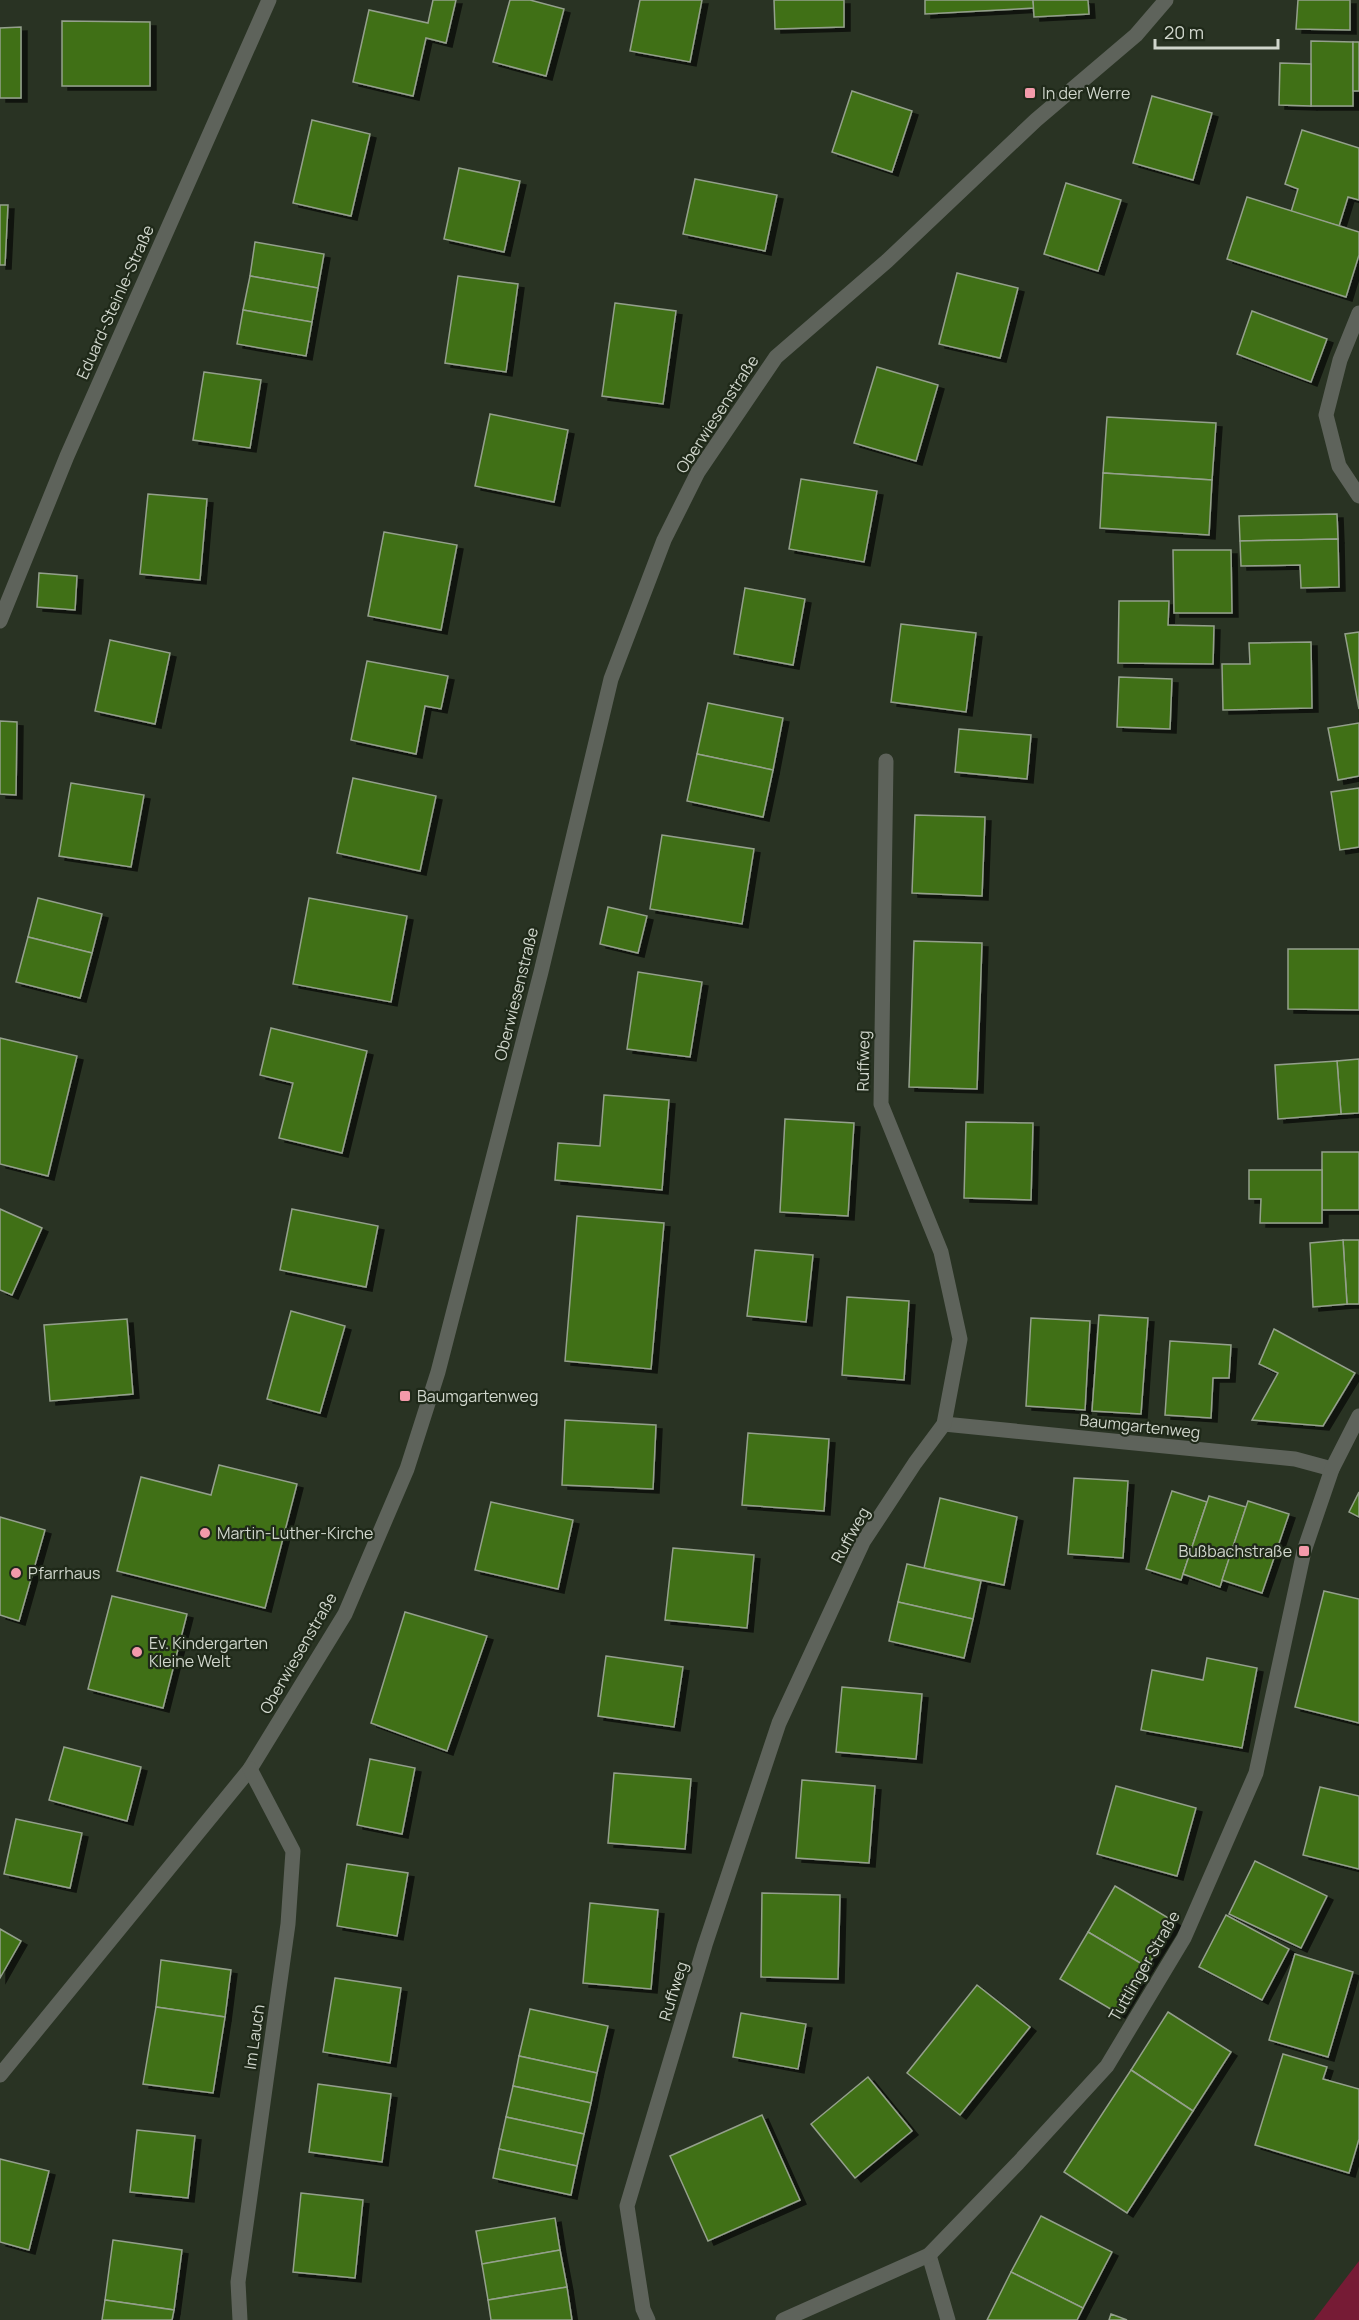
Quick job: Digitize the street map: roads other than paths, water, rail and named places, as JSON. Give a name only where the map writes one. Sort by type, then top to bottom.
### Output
[{"type":"street","name":"Eduard-Steinle-Straße","points":[[0,621],[67,456],[269,0]]},
{"type":"street","name":"Oberwiesenstraße","points":[[0,2075],[250,1769],[345,1614],[407,1469],[441,1360],[541,972],[611,678],[664,540],[698,472],[776,357],[887,261],[1036,120],[1136,35],[1166,0]]},
{"type":"street","points":[[1359,313],[1340,360],[1326,415],[1339,466],[1359,496]]},
{"type":"street","name":"Ruffweg","points":[[648,2320],[643,2309],[627,2206],[709,1934],[779,1723],[863,1542],[915,1462],[944,1424],[960,1339],[940,1252],[880,1104],[886,761]]},
{"type":"street","name":"Tuttlinger Straße","points":[[783,2320],[929,2255],[1107,2066],[1184,1938],[1256,1773],[1304,1551],[1332,1469],[1359,1416]]},
{"type":"street","name":"Baumgartenweg","points":[[944,1424],[1295,1459],[1332,1469]]},
{"type":"street","name":"Im Lauch","points":[[240,2320],[237,2282],[288,1924],[293,1851],[250,1769]]},
{"type":"street","points":[[929,2255],[948,2320]]},
{"type":"place","name":"In der Werre","points":[[1030,93]]},
{"type":"place","name":"Baumgartenweg","points":[[405,1396]]},
{"type":"place","name":"Martin-Luther-Kirche","points":[[205,1533]]},
{"type":"place","name":"Bußbachstraße","points":[[1304,1551]]},
{"type":"place","name":"Pfarrhaus","points":[[16,1573]]},
{"type":"place","name":"Ev. Kindergarten Kleine Welt","points":[[137,1652]]}]
